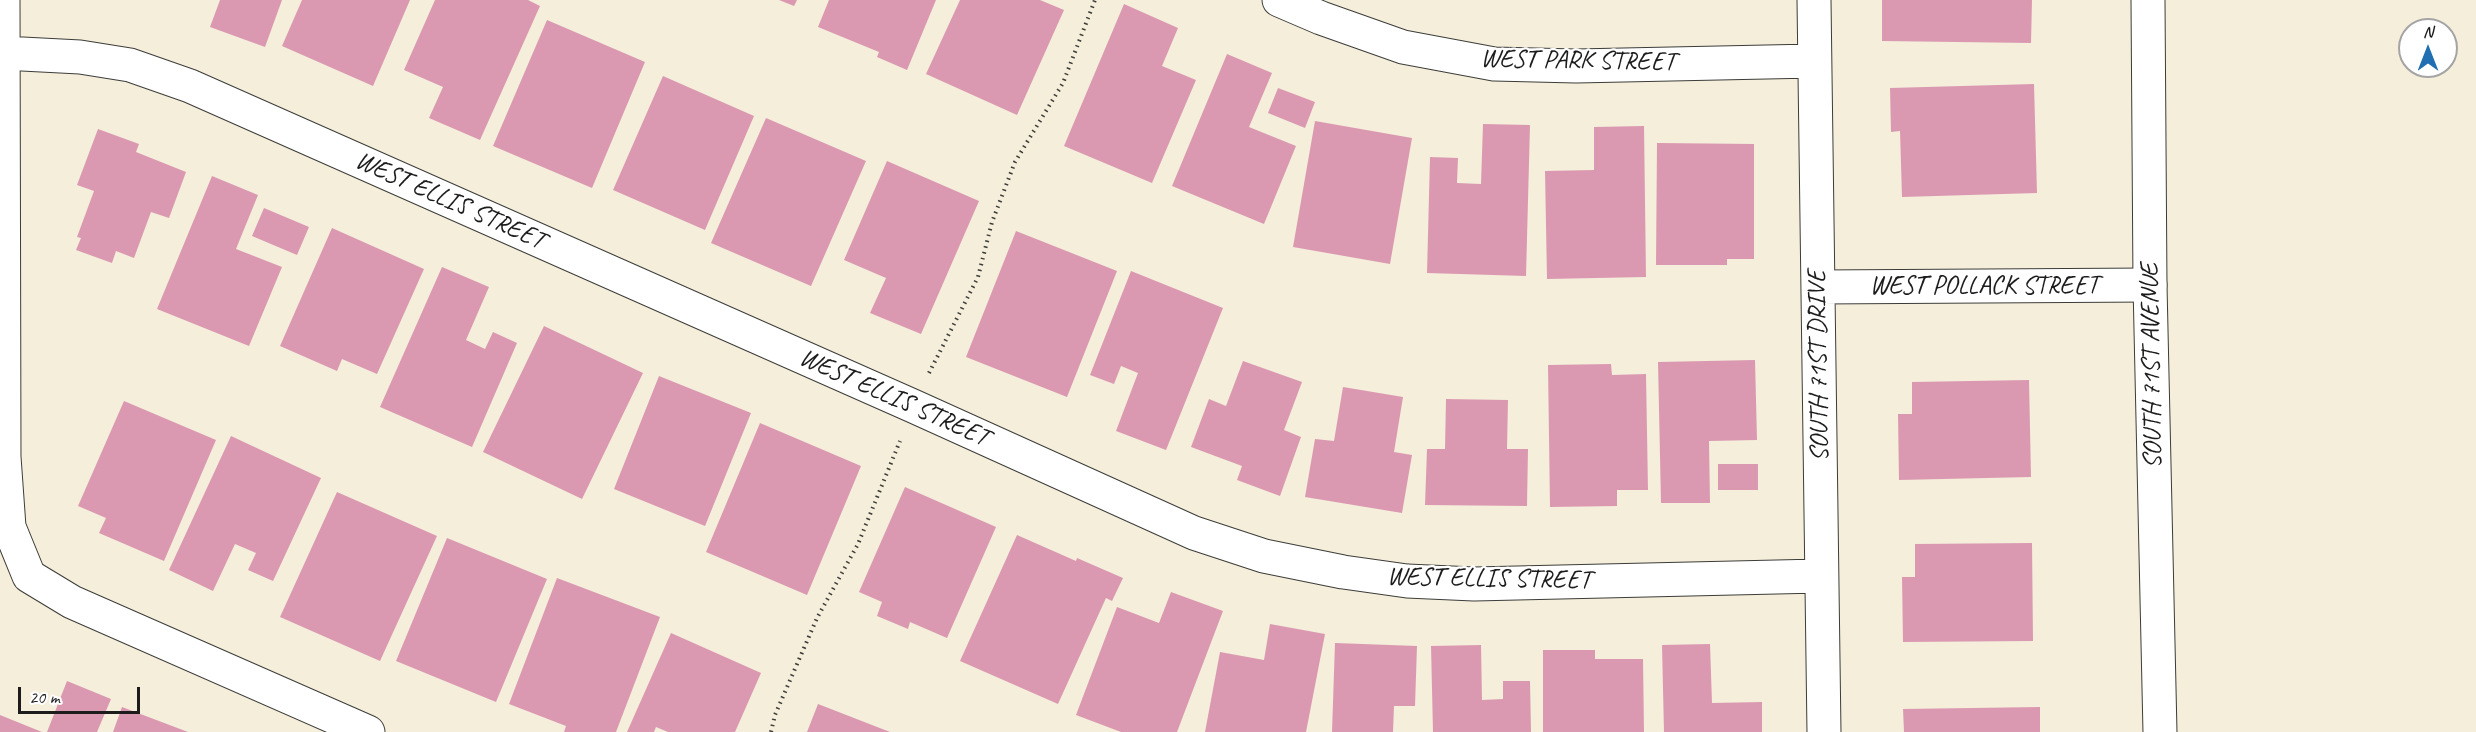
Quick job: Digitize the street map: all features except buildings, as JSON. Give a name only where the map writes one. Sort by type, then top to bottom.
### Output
[{"type":"street","points":[[3,0],[4,457],[9,527],[29,576],[72,602],[368,732]]},
{"type":"street","name":"WEST PARK STREET","points":[[1279,0],[1321,18],[1404,47],[1494,64],[1575,66],[1814,61]]},
{"type":"street","name":"SOUTH 71ST DRIVE","points":[[1814,0],[1820,576],[1824,732]]},
{"type":"street","name":"SOUTH 71ST AVENUE","points":[[2148,0],[2150,285],[2160,732]]},
{"type":"street","name":"WEST ELLIS STREET","points":[[3,53],[80,57],[130,65],[190,86],[913,406],[1194,534],[1264,556],[1343,573],[1407,581],[1474,584],[1820,576]]},
{"type":"street","name":"WEST POLLACK STREET","points":[[1818,287],[2150,285]]},
{"type":"path","points":[[771,732],[775,715],[817,618],[858,544],[913,406],[978,277],[992,222],[1015,162],[1063,83],[1095,0]]}]
